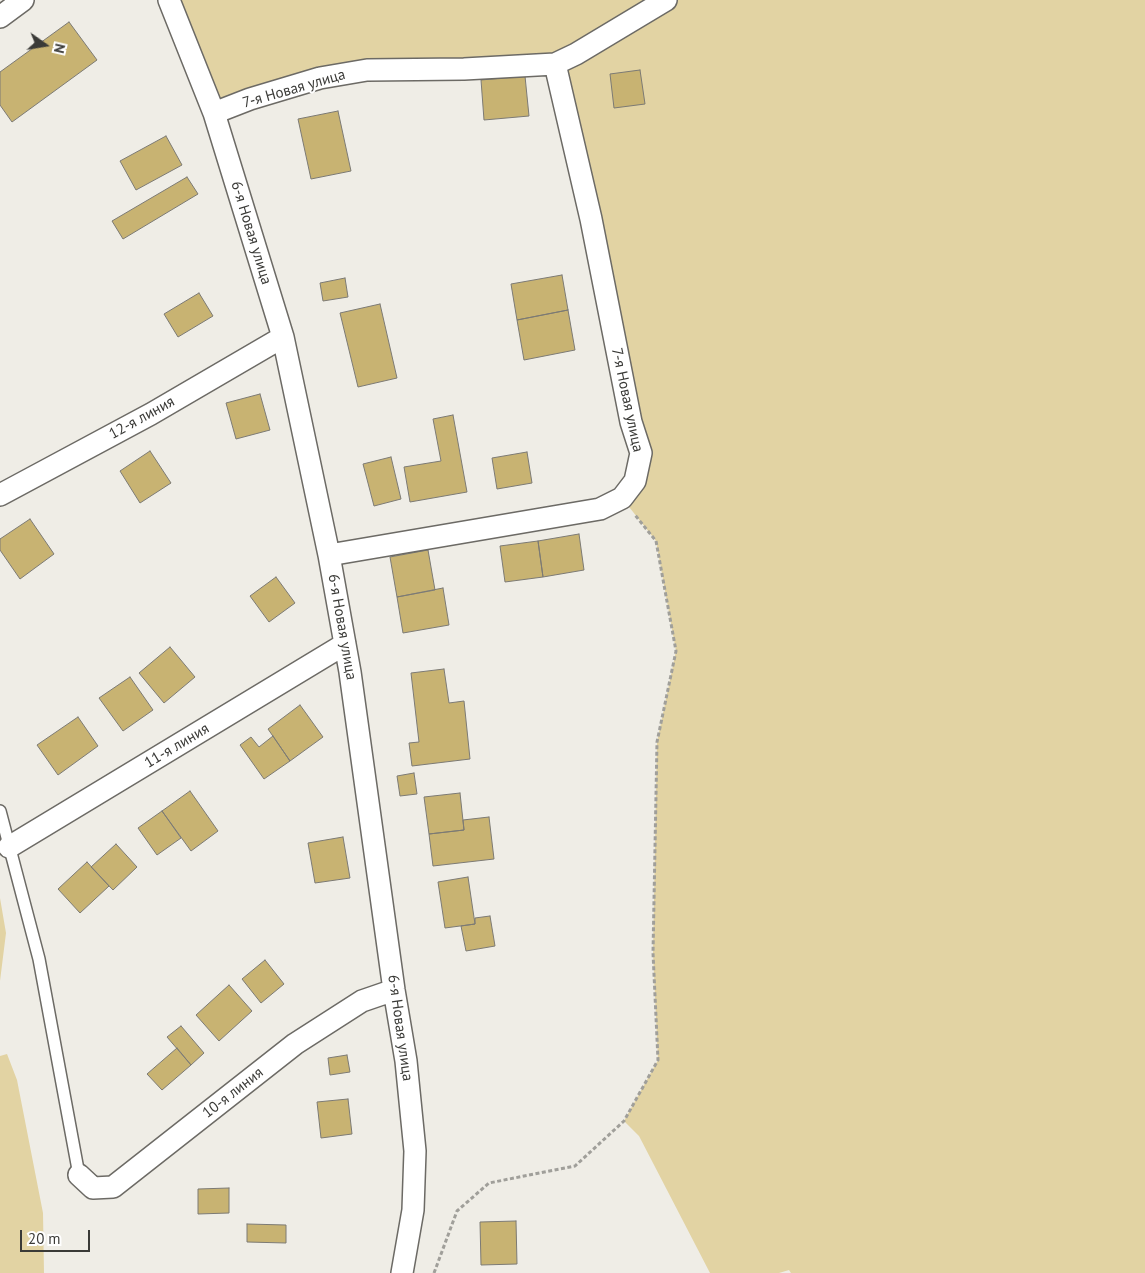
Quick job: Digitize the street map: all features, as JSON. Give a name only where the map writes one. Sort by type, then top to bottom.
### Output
[{"type":"street","points":[[0,16],[23,0]]},
{"type":"street","name":"6-я Новая улица","points":[[169,0],[214,113],[283,337],[329,555],[345,644],[394,990],[406,1061],[415,1150],[413,1210],[402,1273]]},
{"type":"street","name":"7-я Новая улица","points":[[214,113],[320,78],[367,70],[464,69],[555,64],[576,54],[666,0]]},
{"type":"street","name":"7-я Новая улица","points":[[329,555],[600,509],[622,498],[635,482],[641,454],[632,422],[590,219],[555,64]]},
{"type":"street","name":"12-я линия","points":[[0,495],[151,414],[283,337]]},
{"type":"street","name":"11-я линия","points":[[9,847],[345,644]]},
{"type":"street","name":"10-я линия","points":[[79,1175],[93,1188],[113,1187],[295,1044],[362,1001],[394,990]]},
{"type":"lane","points":[[0,811],[39,959],[79,1175]]},
{"type":"path","points":[[434,1273],[457,1211],[489,1184],[575,1166],[624,1121],[658,1060],[653,953],[658,742],[676,651],[656,541],[622,498]]},
{"type":"shaded area","points":[[169,0],[1145,0],[1145,1273],[791,1273],[789,1270],[779,1273],[710,1273],[639,1136],[624,1121],[658,1060],[653,953],[657,742],[676,651],[656,541],[622,498],[641,453],[555,64],[367,70],[214,113]]},
{"type":"shaded area","points":[[0,898],[6,933],[0,981]]},
{"type":"shaded area","points":[[7,1054],[17,1080],[43,1213],[44,1273],[0,1273],[0,1056]]},
{"type":"building","points":[[69,22],[97,60],[12,122],[0,105],[0,72]]},
{"type":"building","points":[[640,70],[645,104],[614,108],[610,74]]},
{"type":"building","points":[[525,76],[529,116],[484,120],[481,80]]},
{"type":"building","points":[[338,111],[351,171],[311,179],[298,119]]},
{"type":"building","points":[[166,136],[182,165],[136,190],[120,161]]},
{"type":"building","points":[[187,177],[198,194],[123,239],[112,221]]},
{"type":"building","points":[[562,275],[568,310],[517,320],[511,284]]},
{"type":"building","points":[[345,278],[348,297],[323,301],[320,283]]},
{"type":"building","points":[[199,293],[213,316],[178,337],[164,314]]},
{"type":"building","points":[[380,304],[397,378],[358,387],[340,313]]},
{"type":"building","points":[[568,310],[575,350],[524,360],[517,320]]},
{"type":"building","points":[[260,394],[270,430],[236,439],[226,403]]},
{"type":"building","points":[[453,415],[467,492],[410,502],[404,467],[441,461],[433,419]]},
{"type":"building","points":[[150,451],[171,483],[140,503],[120,471]]},
{"type":"building","points":[[527,452],[532,483],[497,489],[492,458]]},
{"type":"building","points":[[391,457],[401,499],[374,506],[363,464]]},
{"type":"building","points":[[30,519],[54,554],[20,579],[0,550],[0,539]]},
{"type":"building","points":[[579,534],[584,570],[543,577],[538,541]]},
{"type":"building","points":[[538,541],[543,577],[505,582],[500,546]]},
{"type":"building","points":[[428,550],[435,590],[397,597],[390,557]]},
{"type":"building","points":[[276,577],[295,603],[269,622],[250,596]]},
{"type":"building","points":[[443,588],[449,625],[403,633],[397,597]]},
{"type":"building","points":[[170,647],[195,677],[164,703],[139,673]]},
{"type":"building","points":[[444,669],[449,703],[464,701],[470,759],[412,766],[409,743],[419,742],[411,673]]},
{"type":"building","points":[[130,677],[153,710],[123,731],[99,698]]},
{"type":"building","points":[[300,705],[323,737],[290,761],[268,729]]},
{"type":"building","points":[[78,717],[98,746],[58,775],[37,745]]},
{"type":"building","points":[[273,736],[290,761],[264,779],[240,745],[251,737],[259,747]]},
{"type":"building","points":[[414,773],[417,794],[400,796],[397,776]]},
{"type":"building","points":[[190,791],[218,831],[191,851],[162,811]]},
{"type":"building","points":[[460,793],[464,830],[429,834],[424,797]]},
{"type":"building","points":[[162,811],[181,838],[157,855],[138,828]]},
{"type":"building","points":[[489,817],[494,859],[433,866],[429,834],[464,830],[463,820]]},
{"type":"building","points":[[343,837],[350,878],[315,883],[308,843]]},
{"type":"building","points":[[116,844],[137,867],[113,890],[91,867]]},
{"type":"building","points":[[87,862],[109,886],[80,913],[58,889]]},
{"type":"building","points":[[468,877],[475,924],[445,928],[438,882]]},
{"type":"building","points":[[490,916],[495,946],[466,951],[461,926],[475,924],[475,918]]},
{"type":"building","points":[[265,960],[284,984],[261,1003],[242,979]]},
{"type":"building","points":[[229,985],[252,1011],[219,1041],[196,1015]]},
{"type":"building","points":[[181,1026],[204,1053],[191,1065],[167,1037]]},
{"type":"building","points":[[177,1048],[191,1065],[162,1090],[147,1074]]},
{"type":"building","points":[[347,1055],[350,1072],[330,1075],[328,1058]]},
{"type":"building","points":[[348,1099],[352,1134],[321,1138],[317,1102]]},
{"type":"building","points":[[229,1188],[229,1213],[198,1214],[198,1189]]},
{"type":"building","points":[[516,1221],[517,1264],[481,1265],[480,1222]]},
{"type":"building","points":[[247,1224],[286,1225],[286,1243],[247,1242]]}]
